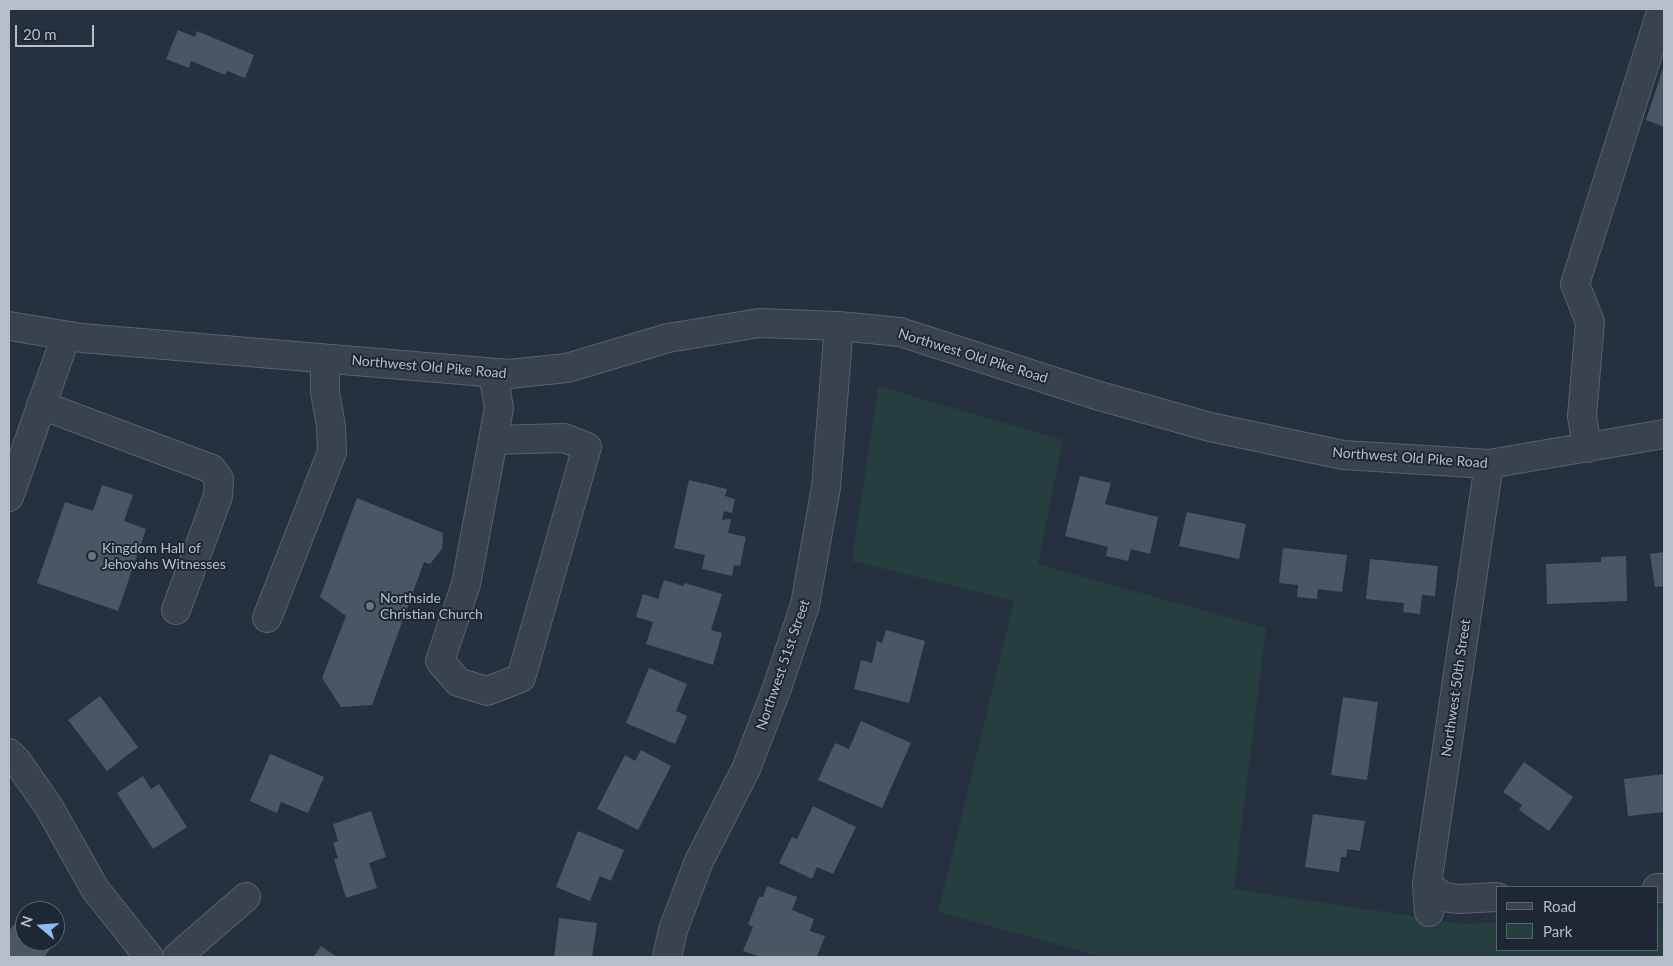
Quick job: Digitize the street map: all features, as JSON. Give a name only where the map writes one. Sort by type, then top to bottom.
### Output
[{"type":"street","points":[[1587,448],[1582,416],[1590,322],[1576,284],[1662,9]]},
{"type":"street","name":"Northwest Old Pike Road","points":[[9,326],[82,338],[509,374],[567,368],[668,338],[759,323],[839,326],[900,332],[1096,395],[1210,427],[1343,455],[1489,464],[1664,434]]},
{"type":"street","name":"Northwest 51st Street","points":[[667,957],[673,930],[699,861],[746,769],[777,688],[805,605],[826,487],[839,326]]},
{"type":"street","points":[[9,497],[66,336]]},
{"type":"street","points":[[267,618],[332,452],[331,426],[325,392],[325,359]]},
{"type":"street","points":[[493,373],[499,408],[493,440],[466,584],[440,661],[458,682],[487,691],[521,678],[587,447],[564,438],[493,440]]},
{"type":"street","points":[[41,406],[212,469],[219,479],[218,496],[176,610]]},
{"type":"street","name":"Northwest 50th Street","points":[[1429,912],[1427,884],[1489,464]]},
{"type":"street","points":[[9,753],[17,761],[49,807],[94,889],[149,957]]},
{"type":"street","points":[[1427,884],[1443,897],[1460,899],[1496,897]]},
{"type":"street","points":[[177,957],[246,897]]},
{"type":"green space","points":[[878,386],[1063,440],[1038,564],[1266,628],[1234,889],[1464,924],[1496,922],[1496,951],[1658,951],[1658,908],[1662,907],[1664,957],[1103,957],[938,912],[1014,601],[852,561]]},
{"type":"building","points":[[178,30],[195,37],[197,31],[254,55],[245,78],[227,71],[225,75],[191,61],[189,68],[166,59]]},
{"type":"building","points":[[1664,65],[1664,127],[1646,120]]},
{"type":"building","points":[[1080,476],[1111,483],[1105,504],[1158,517],[1150,554],[1131,549],[1128,561],[1106,556],[1108,547],[1065,536]]},
{"type":"building","points":[[689,480],[727,489],[725,496],[735,499],[732,513],[724,511],[722,520],[731,519],[728,533],[746,537],[740,566],[734,565],[732,576],[702,569],[705,555],[674,548]]},
{"type":"building","name":"Kingdom Hall of Jehovahs Witnesses","points":[[102,485],[133,495],[124,521],[146,529],[118,611],[37,583],[65,502],[93,511]]},
{"type":"building","name":"Northside Christian Church","points":[[357,498],[443,533],[442,549],[430,564],[424,562],[372,705],[341,707],[322,678],[346,616],[320,597]]},
{"type":"building","points":[[1187,512],[1246,524],[1239,559],[1179,546]]},
{"type":"building","points":[[1283,548],[1347,555],[1342,592],[1318,589],[1317,599],[1297,597],[1298,585],[1279,583]]},
{"type":"building","points":[[1664,552],[1664,586],[1655,587],[1650,554]]},
{"type":"building","points":[[1626,556],[1627,601],[1547,604],[1546,564],[1601,562],[1601,557]]},
{"type":"building","points":[[1370,559],[1438,566],[1435,596],[1422,595],[1420,614],[1403,612],[1404,603],[1366,599]]},
{"type":"building","points":[[664,580],[683,586],[685,583],[722,594],[711,630],[722,633],[713,665],[646,644],[653,622],[636,617],[643,594],[658,599]]},
{"type":"building","points":[[886,630],[925,641],[909,703],[854,689],[861,660],[872,663],[877,641],[882,643]]},
{"type":"building","points":[[649,668],[687,684],[676,711],[687,716],[675,744],[626,723]]},
{"type":"building","points":[[100,696],[138,747],[107,771],[68,720]]},
{"type":"building","points":[[1343,697],[1378,702],[1367,780],[1331,775]]},
{"type":"building","points":[[861,721],[911,743],[882,808],[818,780],[835,743],[849,749]]},
{"type":"building","points":[[641,750],[671,766],[638,830],[597,809],[625,755],[635,761]]},
{"type":"building","points":[[270,754],[324,777],[308,813],[281,802],[277,813],[250,801]]},
{"type":"building","points":[[1524,762],[1573,797],[1549,831],[1519,810],[1522,805],[1503,792]]},
{"type":"building","points":[[1664,774],[1664,812],[1628,816],[1624,779]]},
{"type":"building","points":[[143,776],[151,789],[159,784],[187,827],[153,849],[117,793]]},
{"type":"building","points":[[813,806],[856,827],[833,874],[817,867],[812,879],[779,863],[792,837],[797,839]]},
{"type":"building","points":[[371,811],[386,857],[369,863],[377,888],[346,898],[334,859],[338,858],[333,843],[338,841],[333,824]]},
{"type":"building","points":[[1313,814],[1365,821],[1360,851],[1347,849],[1346,857],[1341,857],[1339,872],[1305,867]]},
{"type":"building","points":[[578,831],[624,850],[611,881],[600,876],[590,901],[556,887]]},
{"type":"building","points":[[767,886],[797,897],[792,910],[814,919],[810,931],[825,936],[817,957],[760,957],[743,951],[753,927],[748,924],[759,897],[763,897]]},
{"type":"building","points":[[559,918],[597,923],[592,957],[554,957]]},
{"type":"building","points":[[15,923],[15,951],[49,951],[44,957],[9,957],[9,931]]},
{"type":"building","points":[[321,946],[337,957],[313,957]]},
{"type":"place","name":"Kingdom Hall of Jehovahs Witnesses","points":[[92,556]]},
{"type":"place","name":"Northside Christian Church","points":[[370,606]]}]
